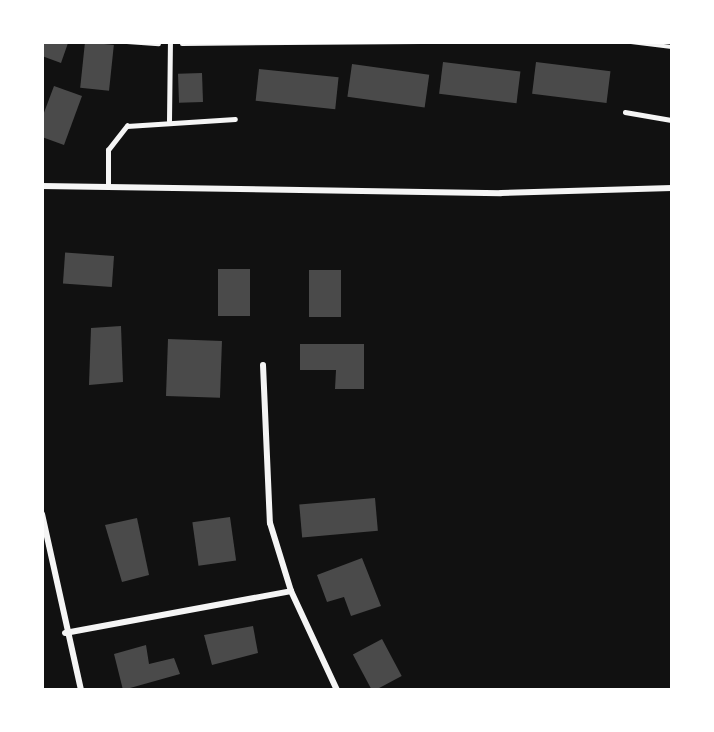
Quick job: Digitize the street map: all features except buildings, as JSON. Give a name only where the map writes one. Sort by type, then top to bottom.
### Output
[{"type":"street","points":[[42,186],[501,193],[672,186]]},
{"type":"street","points":[[263,364],[270,523],[291,591],[337,690]]},
{"type":"street","points":[[42,514],[65,633],[81,690]]},
{"type":"street","points":[[65,633],[291,591]]},
{"type":"lane","points":[[169,121],[170,44]]},
{"type":"lane","points":[[625,112],[672,120]]},
{"type":"lane","points":[[108,187],[108,150],[119,132],[137,122],[235,119]]},
{"type":"path","points":[[127,42],[170,44],[421,42]]},
{"type":"path","points":[[631,42],[672,48]]}]
